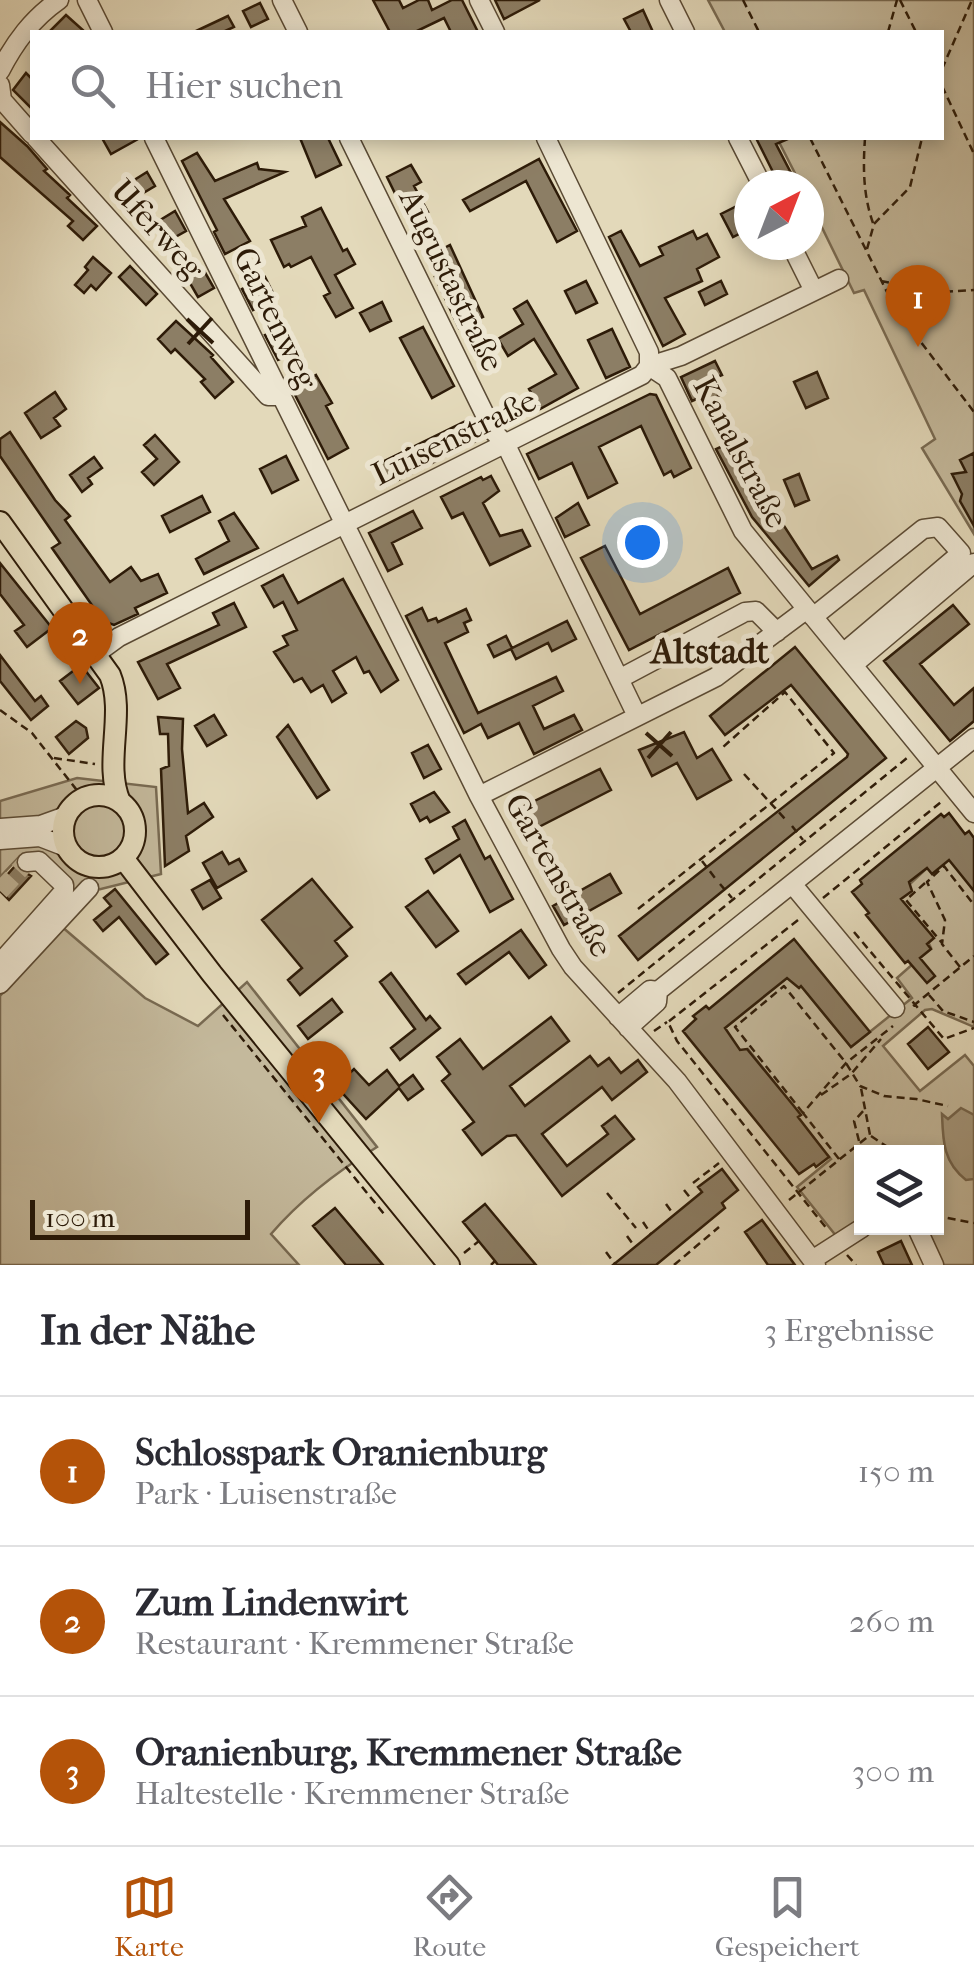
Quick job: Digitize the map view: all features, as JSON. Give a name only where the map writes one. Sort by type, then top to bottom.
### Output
[{"type":"main road","points":[[0,522],[97,653],[114,684],[116,792],[120,802]]},
{"type":"main road","points":[[86,797],[105,795],[120,802],[135,826],[133,844],[123,858],[109,866],[92,867],[78,862],[66,846],[62,831],[66,816],[86,797],[101,768],[114,716]]},
{"type":"main road","points":[[123,858],[212,974],[456,1260]]},
{"type":"street","points":[[0,71],[16,41],[59,0]]},
{"type":"street","points":[[87,0],[101,30]]},
{"type":"street","points":[[282,0],[297,30]]},
{"type":"street","points":[[480,0],[494,30]]},
{"type":"street","points":[[669,0],[684,30]]},
{"type":"street","name":"Uferweg","points":[[0,85],[2,100],[30,132]]},
{"type":"street","name":"Uferweg","points":[[38,140],[268,396],[280,396]]},
{"type":"street","name":"Gartenweg","points":[[155,140],[344,524]]},
{"type":"street","name":"Augustastraße","points":[[350,140],[493,432],[506,445],[637,716]]},
{"type":"street","name":"Kanalstraße","points":[[547,140],[649,352],[649,366],[667,378],[744,531],[974,813]]},
{"type":"street","points":[[739,140],[754,170]]},
{"type":"street","points":[[799,260],[814,291]]},
{"type":"street","name":"Luisenstraße","points":[[97,653],[124,634],[642,375],[649,366],[680,356],[839,279]]},
{"type":"street","name":"Gartenstraße","points":[[344,524],[479,796],[560,948],[677,1081],[814,1263]]},
{"type":"street","points":[[479,796],[716,676],[810,613],[923,529],[938,526],[961,553],[848,659]]},
{"type":"street","points":[[848,659],[974,563]]},
{"type":"street","points":[[619,678],[745,612],[756,611],[777,632]]},
{"type":"street","points":[[617,1016],[657,1002],[658,991],[974,738]]},
{"type":"street","points":[[0,828],[41,825],[66,816]]},
{"type":"street","points":[[0,840],[40,837],[66,846]]},
{"type":"street","points":[[0,963],[64,890],[64,885],[38,861],[27,862]]},
{"type":"street","points":[[800,879],[901,1012]]},
{"type":"street","points":[[0,984],[89,888]]},
{"type":"street","points":[[814,1263],[854,1233]]},
{"type":"street","points":[[920,1235],[934,1265]]},
{"type":"path","points":[[743,0],[758,30]]},
{"type":"path","points":[[889,30],[898,0]]},
{"type":"path","points":[[898,0],[915,30]]},
{"type":"path","points":[[944,64],[972,0]]},
{"type":"path","points":[[944,90],[974,154]]},
{"type":"path","points":[[811,140],[895,308],[974,412]]},
{"type":"path","points":[[865,140],[867,204],[874,224]]},
{"type":"path","points":[[866,253],[874,224],[910,186],[922,140]]},
{"type":"path","points":[[879,281],[940,292],[974,290]]},
{"type":"path","points":[[638,909],[834,753],[786,692],[723,747]]},
{"type":"path","points":[[0,710],[32,733],[86,797]]},
{"type":"path","points":[[617,1016],[733,900],[920,747]]},
{"type":"path","points":[[52,758],[95,764]]},
{"type":"path","points":[[744,774],[786,820]]},
{"type":"path","points":[[856,1265],[677,1041],[668,1022],[955,790]]},
{"type":"path","points":[[792,826],[804,842]]},
{"type":"path","points":[[790,853],[800,879],[818,902]]},
{"type":"path","points":[[702,861],[716,878]]},
{"type":"path","points":[[960,967],[906,900],[944,866],[974,905]]},
{"type":"path","points":[[926,882],[945,920],[942,944]]},
{"type":"path","points":[[720,884],[733,900]]},
{"type":"path","points":[[848,924],[944,1039],[954,1032],[974,1028]]},
{"type":"path","points":[[816,1098],[851,1074],[901,1012],[974,956]]},
{"type":"path","points":[[839,1159],[734,1027],[784,986],[846,1063],[860,1086],[870,1136],[884,1145]]},
{"type":"path","points":[[928,994],[943,1010],[974,1022]]},
{"type":"path","points":[[803,1114],[846,1063],[884,1034]]},
{"type":"path","points":[[860,1086],[884,1096],[948,1106]]},
{"type":"path","points":[[860,1143],[854,1120],[866,1108]]},
{"type":"path","points":[[776,1210],[870,1136]]},
{"type":"path","points":[[692,1183],[733,1152]]},
{"type":"path","points":[[684,1190],[692,1200]]},
{"type":"path","points":[[607,1193],[636,1228]]},
{"type":"path","points":[[666,1204],[674,1215]]},
{"type":"path","points":[[944,1217],[974,1223]]},
{"type":"path","points":[[643,1222],[651,1234]]},
{"type":"path","points":[[674,1265],[719,1227]]},
{"type":"path","points":[[626,1236],[635,1247]]},
{"type":"path","points":[[456,1260],[478,1241]]},
{"type":"path","points":[[606,1252],[614,1264]]},
{"type":"shaded area","points":[[708,0],[974,0],[974,534],[922,448],[935,439],[864,290],[854,293],[824,232],[824,170],[793,170],[778,140],[944,140],[944,30],[724,30]]},
{"type":"shaded area","points":[[77,778],[156,787],[161,874],[85,893],[73,890],[68,901],[32,854],[20,856],[0,877],[0,801]]},
{"type":"shaded area","points":[[946,852],[974,891],[974,1027],[932,1009],[925,1010],[883,1046],[920,1091],[965,1055],[974,1066],[974,1265],[941,1265],[926,1235],[944,1235],[944,1145],[854,1145],[854,1226],[837,1237],[797,1187],[831,1159],[748,1049],[738,1052],[724,1032],[787,978],[801,986],[851,1047],[912,998],[897,978],[931,948],[916,917],[894,899],[928,867],[933,874],[933,868]]},
{"type":"shaded area","points":[[61,926],[145,998],[198,1026],[247,982],[377,1147],[321,1186],[271,1234],[299,1265],[0,1265],[0,996]]},
{"type":"shaded area","points":[[961,1108],[974,1115],[974,1179],[966,1180],[958,1173],[944,1142],[942,1114],[948,1119]]},
{"type":"building","points":[[373,0],[399,0],[403,8],[428,0],[432,10],[452,0],[462,0],[477,30],[450,30],[444,18],[419,30],[389,30]]},
{"type":"building","points":[[495,0],[540,0],[504,19]]},
{"type":"building","points":[[260,3],[268,19],[251,27],[243,11]]},
{"type":"building","points":[[643,10],[652,30],[630,30],[624,19]]},
{"type":"building","points":[[66,15],[83,30],[51,30]]},
{"type":"building","points":[[228,16],[234,27],[227,30],[198,30]]},
{"type":"building","points":[[26,73],[30,77],[30,107],[13,90]]},
{"type":"building","points":[[0,122],[27,146],[47,169],[44,171],[70,195],[67,198],[97,226],[83,240],[68,226],[73,221],[0,157]]},
{"type":"building","points":[[103,140],[136,140],[111,154]]},
{"type":"building","points":[[301,140],[329,140],[341,165],[316,177]]},
{"type":"building","points":[[757,140],[785,140],[776,144],[789,170],[772,170]]},
{"type":"building","points":[[197,153],[215,181],[257,163],[259,169],[285,172],[224,199],[250,241],[225,254],[182,161]]},
{"type":"building","points":[[539,159],[577,231],[557,242],[526,181],[470,211],[463,200]]},
{"type":"building","points":[[411,165],[421,182],[414,186],[428,212],[409,222],[387,177]]},
{"type":"building","points":[[147,172],[155,186],[128,202],[120,189]]},
{"type":"building","points":[[321,208],[343,251],[347,249],[355,264],[335,275],[353,308],[336,317],[324,296],[330,293],[311,257],[284,267],[271,240],[306,226],[302,217]]},
{"type":"building","points":[[734,208],[734,236],[733,237],[721,214]]},
{"type":"building","points":[[175,211],[186,231],[168,241],[157,222]]},
{"type":"building","points":[[621,231],[640,266],[663,255],[659,247],[693,231],[697,239],[707,234],[719,257],[697,269],[702,281],[665,298],[685,334],[663,346],[609,237]]},
{"type":"building","points":[[450,245],[483,317],[459,328],[435,277],[442,274],[431,255]]},
{"type":"building","points":[[93,257],[111,273],[96,290],[91,285],[84,293],[75,285]]},
{"type":"building","points":[[130,266],[157,294],[146,305],[119,277]]},
{"type":"building","points":[[203,269],[214,288],[198,297],[187,278]]},
{"type":"building","points":[[265,277],[276,299],[253,310],[242,289]]},
{"type":"building","points":[[586,281],[597,303],[576,313],[565,291]]},
{"type":"building","points":[[721,281],[727,294],[705,305],[699,292]]},
{"type":"building","points":[[527,301],[578,388],[540,409],[529,389],[556,374],[534,339],[508,356],[498,339],[523,324],[514,309]]},
{"type":"building","points":[[382,302],[391,321],[370,331],[360,313]]},
{"type":"building","points":[[176,321],[213,355],[233,382],[215,398],[201,382],[205,379],[175,349],[171,353],[158,339]]},
{"type":"building","points":[[284,326],[296,352],[278,360],[265,335]]},
{"type":"building","points":[[423,327],[454,386],[432,398],[400,338]]},
{"type":"building","points":[[612,329],[630,367],[606,378],[588,340]]},
{"type":"building","points":[[715,361],[722,375],[717,377],[725,392],[705,404],[701,397],[692,401],[681,377]]},
{"type":"building","points":[[817,372],[828,398],[806,408],[794,382]]},
{"type":"building","points":[[316,375],[332,403],[326,406],[348,448],[328,459],[292,389]]},
{"type":"building","points":[[55,392],[66,409],[54,418],[60,426],[41,438],[25,413]]},
{"type":"building","points":[[650,394],[656,395],[691,468],[674,477],[671,471],[664,475],[641,426],[599,447],[617,483],[588,498],[572,463],[539,479],[527,454]]},
{"type":"building","points":[[466,421],[476,441],[386,486],[376,465]]},
{"type":"building","points":[[10,432],[70,516],[65,520],[110,582],[131,567],[141,581],[158,574],[167,593],[135,608],[138,614],[114,625],[103,621],[52,548],[60,543],[0,456],[0,439]]},
{"type":"building","points":[[155,435],[179,462],[154,485],[142,472],[157,459],[144,445]]},
{"type":"building","points":[[738,439],[752,470],[749,472],[812,569],[837,556],[839,560],[809,586],[752,517],[716,449]]},
{"type":"building","points":[[974,453],[974,526],[960,501],[962,494],[952,474],[966,472],[960,460]]},
{"type":"building","points":[[286,456],[298,480],[272,493],[260,469]]},
{"type":"building","points":[[94,457],[102,468],[88,478],[92,484],[82,492],[70,475]]},
{"type":"building","points":[[799,474],[809,500],[795,506],[784,480]]},
{"type":"building","points":[[491,476],[499,491],[483,503],[500,536],[522,530],[530,546],[490,565],[463,513],[452,518],[441,497]]},
{"type":"building","points":[[202,496],[210,512],[170,532],[162,516]]},
{"type":"building","points":[[578,503],[589,525],[565,537],[556,518]]},
{"type":"building","points":[[413,511],[422,528],[392,543],[402,564],[388,571],[369,533]]},
{"type":"building","points":[[234,513],[258,548],[204,574],[196,559],[229,541],[219,521]]},
{"type":"building","points":[[605,546],[640,614],[728,568],[740,593],[629,650],[581,558]]},
{"type":"building","points":[[0,563],[52,628],[27,647],[15,631],[24,625],[0,594]]},
{"type":"building","points":[[283,575],[298,603],[343,579],[398,680],[381,692],[356,657],[333,671],[346,693],[332,702],[323,685],[311,692],[302,678],[294,682],[274,652],[288,645],[283,636],[297,630],[283,602],[274,607],[262,586]]},
{"type":"building","points":[[234,603],[246,627],[167,664],[180,688],[158,699],[138,662],[219,625],[213,613]]},
{"type":"building","points":[[953,605],[969,624],[920,664],[954,705],[974,688],[974,721],[950,741],[884,661]]},
{"type":"building","points":[[422,608],[428,621],[436,618],[438,622],[466,609],[471,620],[464,623],[468,632],[445,643],[478,713],[556,677],[563,691],[533,706],[544,729],[574,715],[582,730],[534,754],[519,723],[488,738],[481,724],[464,733],[406,616]]},
{"type":"building","points":[[567,621],[576,639],[552,651],[548,643],[516,659],[511,649],[494,657],[488,645],[506,636],[512,648]]},
{"type":"building","points":[[795,647],[886,758],[638,960],[619,936],[847,757],[791,685],[725,735],[710,716]]},
{"type":"building","points":[[0,655],[35,701],[41,696],[48,706],[31,720],[0,681]]},
{"type":"building","points":[[81,665],[99,688],[78,704],[60,681]]},
{"type":"building","points":[[214,715],[226,735],[207,746],[195,726]]},
{"type":"building","points":[[158,717],[183,719],[188,813],[204,803],[213,817],[186,836],[189,851],[165,866],[161,769],[169,766],[168,734],[160,734]]},
{"type":"building","points":[[76,721],[86,728],[88,738],[69,754],[56,737]]},
{"type":"building","points":[[288,725],[329,790],[317,798],[277,737]]},
{"type":"building","points":[[684,732],[697,758],[712,749],[731,780],[697,799],[677,763],[652,776],[639,750]]},
{"type":"building","points":[[428,745],[441,769],[424,778],[412,753]]},
{"type":"building","points":[[600,769],[611,790],[533,830],[536,837],[525,842],[510,813]]},
{"type":"building","points":[[434,792],[449,812],[430,822],[427,817],[420,821],[411,804]]},
{"type":"building","points":[[949,813],[965,834],[969,831],[974,838],[974,891],[949,860],[932,874],[927,868],[909,882],[912,891],[901,899],[934,938],[927,944],[931,949],[920,958],[935,976],[927,983],[908,961],[905,963],[852,892],[862,884],[860,880],[941,814],[944,817]]},
{"type":"building","points":[[465,820],[485,859],[490,856],[513,899],[490,912],[460,855],[434,873],[426,859],[459,839],[453,827]]},
{"type":"building","points":[[222,852],[229,864],[239,859],[246,871],[217,888],[203,863]]},
{"type":"building","points":[[15,866],[31,876],[9,900],[0,891],[0,883]]},
{"type":"building","points":[[610,874],[621,893],[564,925],[553,906]]},
{"type":"building","points":[[312,879],[352,927],[335,941],[347,956],[300,995],[288,980],[302,968],[262,920]]},
{"type":"building","points":[[210,880],[221,898],[203,909],[192,890]]},
{"type":"building","points":[[115,889],[168,954],[156,964],[119,917],[103,931],[94,920],[111,906],[104,898]]},
{"type":"building","points":[[428,891],[458,931],[436,947],[406,907]]},
{"type":"building","points":[[521,930],[546,965],[529,978],[509,952],[466,984],[458,974]]},
{"type":"building","points":[[794,939],[870,1032],[851,1047],[801,986],[787,978],[725,1028],[740,1050],[747,1049],[793,1105],[829,1157],[799,1174],[683,1031],[696,1019],[693,1016],[706,1006],[709,1009]]},
{"type":"building","points":[[391,973],[426,1020],[430,1016],[440,1028],[400,1060],[391,1048],[415,1029],[380,982]]},
{"type":"building","points":[[332,999],[342,1012],[308,1039],[298,1026]]},
{"type":"building","points":[[551,1017],[569,1041],[510,1086],[525,1106],[590,1056],[598,1066],[609,1058],[621,1073],[638,1060],[647,1072],[612,1100],[602,1087],[542,1134],[567,1166],[608,1134],[602,1126],[615,1116],[634,1139],[562,1196],[516,1135],[507,1136],[482,1155],[463,1130],[474,1122],[442,1081],[450,1074],[437,1057],[460,1039],[483,1069]]},
{"type":"building","points":[[928,1027],[949,1052],[928,1069],[908,1044]]},
{"type":"building","points":[[354,1069],[369,1085],[387,1070],[399,1086],[413,1075],[423,1089],[408,1100],[399,1088],[366,1119],[336,1086]]},
{"type":"building","points":[[722,1169],[738,1190],[722,1203],[725,1208],[656,1265],[613,1265],[702,1192],[698,1187]]},
{"type":"building","points":[[485,1204],[536,1265],[498,1265],[463,1222]]},
{"type":"building","points":[[335,1208],[383,1265],[346,1265],[313,1226]]},
{"type":"building","points":[[762,1220],[795,1265],[768,1265],[745,1232]]},
{"type":"building","points":[[901,1241],[912,1265],[884,1265],[878,1252]]},
{"type":"tunnel","points":[[0,891],[27,862]]},
{"type":"place","name":"Schlosspark Oranienburg","points":[[918,347]]},
{"type":"place","name":"Zum Lindenwirt","points":[[80,684]]},
{"type":"place","name":"Oranienburg, Kremmener Straße","points":[[319,1123]]},
{"type":"district","name":"Altstadt","points":[[710,651]]}]
